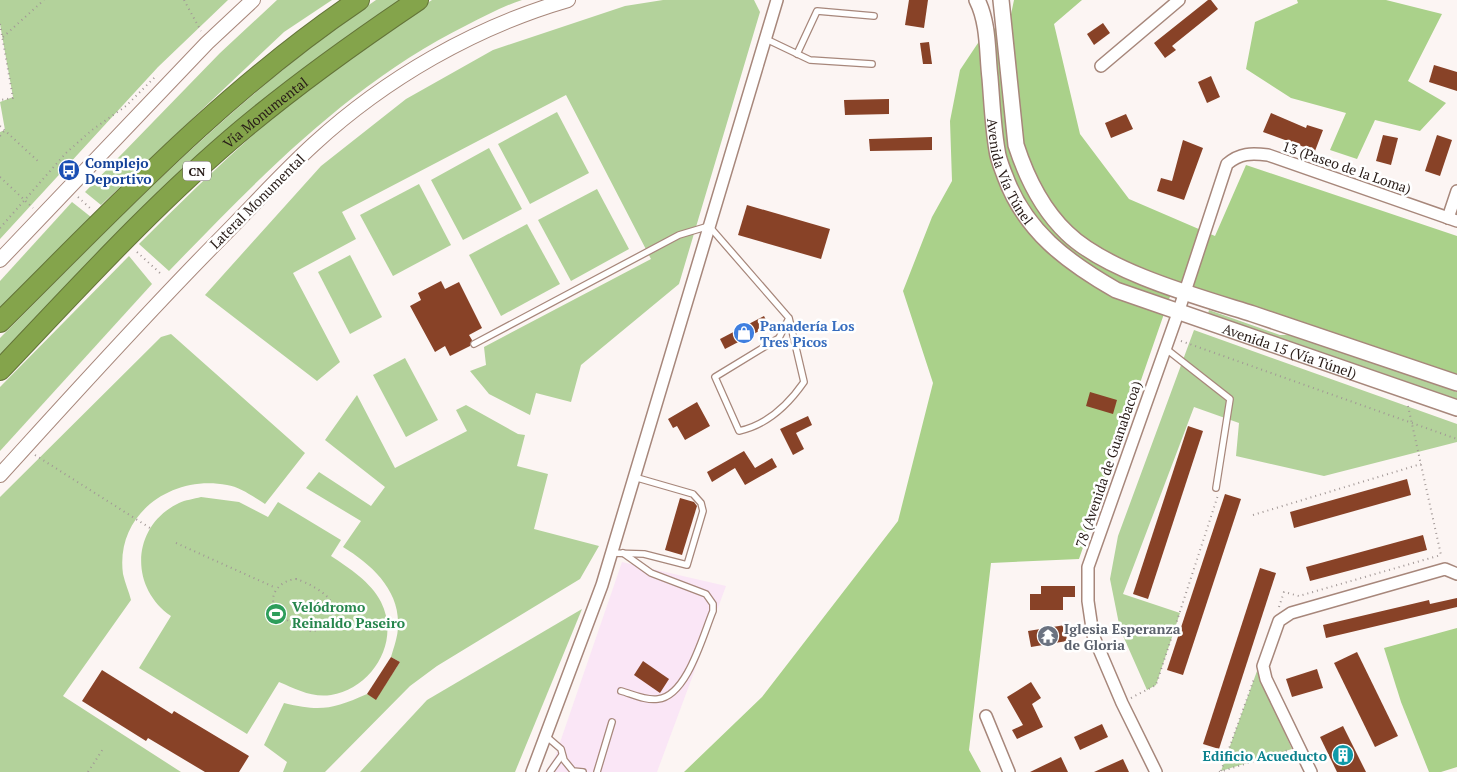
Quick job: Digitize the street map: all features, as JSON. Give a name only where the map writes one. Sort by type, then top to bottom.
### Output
[{"type":"highway","name":"CN","points":[[0,322],[122,199],[212,114],[314,30],[359,0]]},
{"type":"highway","name":"Vía Monumental","points":[[0,370],[146,218],[241,131],[343,50],[418,0]]},
{"type":"main road","name":"Avenida Vía Túnel","points":[[977,0],[982,10],[986,31],[997,152],[1009,186],[1031,224],[1048,244],[1093,277],[1125,292]]},
{"type":"main road","name":"Avenida Vía Túnel","points":[[1001,0],[1016,145],[1021,161],[1041,199],[1068,234],[1082,245],[1114,264],[1151,279]]},
{"type":"main road","name":"Avenida 15 (Vía Túnel)","points":[[1151,279],[1184,292],[1457,383]]},
{"type":"main road","name":"Avenida 15 (Vía Túnel)","points":[[1125,292],[1178,313],[1457,408]]},
{"type":"street","points":[[0,260],[204,37],[253,0]]},
{"type":"street","name":"Lateral Monumental","points":[[0,474],[168,292],[314,143],[381,91],[439,54],[504,22],[568,0]]},
{"type":"street","points":[[532,772],[547,737],[593,610],[617,553],[634,477],[777,0]]},
{"type":"street","points":[[1101,66],[1179,0]]},
{"type":"street","name":"13 (Paseo de la Loma)","points":[[1227,164],[1236,156],[1251,153],[1268,155],[1452,219]]},
{"type":"street","name":"78 (Avenida de Guanabacoa)","points":[[1156,772],[1122,703],[1093,635],[1088,601],[1088,567],[1178,313],[1227,164]]},
{"type":"street","points":[[1452,219],[1457,191]]},
{"type":"street","points":[[1311,772],[1266,679],[1263,666],[1278,615],[1445,570],[1457,574]]},
{"type":"street","points":[[986,716],[1009,772]]},
{"type":"lane","points":[[797,54],[817,11],[874,16]]},
{"type":"lane","points":[[766,39],[810,60],[872,64]]},
{"type":"lane","points":[[474,344],[679,235],[708,226],[790,318],[804,382],[791,400],[756,427],[739,431],[715,377],[780,338],[790,318]]},
{"type":"lane","points":[[1167,342],[1230,399],[1217,490]]},
{"type":"lane","points":[[617,553],[644,554],[687,565],[703,511],[701,503],[693,494],[634,477]]},
{"type":"lane","points":[[617,553],[651,573],[706,594],[713,604],[712,611],[685,679],[673,693],[660,699],[652,700],[620,691]]},
{"type":"lane","points":[[597,772],[612,722]]},
{"type":"lane","points":[[547,737],[561,750],[567,766],[573,771],[583,772]]},
{"type":"lane","points":[[550,772],[562,754]]},
{"type":"path","points":[[2,38],[44,0]]},
{"type":"path","points":[[184,0],[204,37]]},
{"type":"path","points":[[0,24],[13,98],[0,100]]},
{"type":"path","points":[[204,37],[207,25]]},
{"type":"path","points":[[0,228],[66,153],[92,130],[126,106],[160,72]]},
{"type":"path","points":[[0,126],[40,163]]},
{"type":"path","points":[[0,136],[5,130]]},
{"type":"path","points":[[0,177],[41,216]]},
{"type":"path","points":[[76,196],[92,210]]},
{"type":"path","points":[[137,252],[160,273]]},
{"type":"path","points":[[1167,342],[1457,439]]},
{"type":"path","points":[[1404,389],[1445,570]]},
{"type":"path","points":[[24,448],[150,528]]},
{"type":"path","points":[[1253,515],[1421,464]]},
{"type":"path","points":[[1122,703],[1156,685],[1217,490]]},
{"type":"path","points":[[176,543],[277,588]]},
{"type":"path","points":[[1278,615],[1284,592],[1299,596],[1441,555]]},
{"type":"path","points":[[290,580],[302,581],[328,597],[333,609],[330,621],[320,630],[313,631],[306,630],[282,616],[274,605],[273,598],[277,588],[290,580]]},
{"type":"path","points":[[1220,772],[1256,671]]},
{"type":"path","points":[[1220,772],[1299,748]]},
{"type":"path","points":[[88,772],[103,749]]},
{"type":"shaded area","points":[[622,562],[726,586],[657,772],[545,772],[555,757]]},
{"type":"green space","points":[[0,0],[228,0],[158,67],[0,239],[0,132],[5,130],[0,102],[13,97],[0,24]]},
{"type":"green space","points":[[277,0],[332,0],[284,32],[101,205],[85,192],[220,53]]},
{"type":"green space","points":[[376,0],[403,0],[339,43],[220,141],[0,358],[0,338],[180,160],[275,76]]},
{"type":"green space","points":[[432,0],[522,0],[487,15],[424,48],[345,104],[308,135],[237,201],[169,271],[139,244],[207,177],[315,82],[392,25]]},
{"type":"green space","points":[[663,0],[754,0],[760,12],[679,284],[581,365],[571,402],[536,393],[530,415],[489,394],[470,371],[486,365],[484,347],[651,259],[566,95],[342,212],[356,239],[293,273],[340,362],[317,381],[205,295],[321,166],[406,99],[493,50],[625,6]]},
{"type":"green space","points":[[1014,0],[1082,0],[1054,24],[1080,134],[1129,199],[1215,236],[1246,165],[1457,236],[1457,376],[1174,285],[1079,559],[991,563],[969,750],[981,772],[684,772],[762,697],[898,521],[933,383],[903,291],[932,217],[952,181],[950,121],[960,70],[986,31],[1009,24]]},
{"type":"green space","points":[[1297,0],[1386,0],[1442,14],[1408,81],[1446,103],[1420,131],[1375,120],[1357,159],[1330,150],[1346,113],[1291,98],[1246,69],[1255,22],[1298,3]]},
{"type":"green space","points":[[557,112],[589,173],[530,204],[498,144]]},
{"type":"green space","points":[[489,148],[522,209],[463,240],[431,180]]},
{"type":"green space","points":[[419,184],[451,245],[393,276],[360,215]]},
{"type":"green space","points":[[597,189],[629,249],[571,281],[538,220]]},
{"type":"green space","points":[[72,202],[91,217],[0,308],[0,281]]},
{"type":"green space","points":[[527,224],[560,284],[501,316],[469,255]]},
{"type":"green space","points":[[350,255],[382,317],[350,334],[318,272]]},
{"type":"green space","points":[[129,256],[152,284],[0,451],[0,387]]},
{"type":"green space","points":[[1209,310],[1280,335],[1292,335],[1457,392],[1457,401],[1208,314]]},
{"type":"green space","points":[[1194,330],[1457,424],[1457,442],[1324,476],[1236,456],[1239,423],[1194,407],[1123,594],[1180,613],[1156,685],[1147,690],[1120,629],[1110,579],[1118,536]]},
{"type":"green space","points":[[171,334],[305,453],[265,504],[237,488],[206,483],[186,486],[168,493],[151,503],[138,517],[128,533],[123,552],[123,574],[131,600],[63,696],[181,772],[0,772],[0,497],[161,337]]},
{"type":"green space","points":[[405,358],[438,420],[406,437],[373,375]]},
{"type":"green space","points":[[357,395],[395,468],[467,431],[456,410],[466,405],[518,434],[525,435],[517,466],[548,474],[534,529],[599,546],[580,579],[437,666],[410,686],[325,772],[283,772],[287,762],[264,745],[284,703],[308,708],[327,708],[367,694],[376,699],[400,662],[391,657],[397,638],[398,626],[394,601],[389,590],[382,579],[364,561],[343,547],[361,521],[306,488],[319,472],[371,506],[385,487],[325,440]]},
{"type":"green space","name":"Velódromo Reinaldo Paseiro","points":[[201,497],[239,502],[268,517],[278,502],[341,540],[331,556],[345,565],[372,588],[381,602],[386,617],[385,647],[379,661],[359,683],[346,691],[324,696],[298,690],[279,682],[247,734],[139,668],[171,616],[157,604],[142,574],[141,557],[144,541],[152,526],[163,513],[181,502]]},
{"type":"green space","points":[[582,609],[515,772],[360,772],[427,700]]},
{"type":"green space","points":[[1457,628],[1457,767],[1441,772],[1429,772],[1401,702],[1384,648]]},
{"type":"green space","points":[[1257,671],[1292,749],[1221,771]]},
{"type":"building","points":[[909,0],[928,0],[924,28],[905,25]]},
{"type":"building","points":[[1208,0],[1211,0],[1218,9],[1172,46],[1176,50],[1165,58],[1154,43]]},
{"type":"building","points":[[1103,23],[1110,33],[1094,45],[1087,34]]},
{"type":"building","points":[[929,42],[932,64],[923,64],[920,43]]},
{"type":"building","points":[[1434,65],[1457,72],[1457,91],[1429,82]]},
{"type":"building","points":[[1211,76],[1220,97],[1207,103],[1198,82]]},
{"type":"building","points":[[889,99],[889,114],[845,115],[844,100]]},
{"type":"building","points":[[1271,113],[1306,128],[1307,125],[1323,130],[1315,151],[1263,132]]},
{"type":"building","points":[[1126,114],[1133,129],[1111,138],[1105,123]]},
{"type":"building","points":[[1383,135],[1398,138],[1391,165],[1376,161]]},
{"type":"building","points":[[1437,135],[1452,140],[1440,176],[1425,171]]},
{"type":"building","points":[[932,137],[932,150],[870,151],[869,139]]},
{"type":"building","points":[[1183,140],[1203,148],[1184,200],[1157,191],[1161,178],[1172,181]]},
{"type":"building","points":[[747,205],[830,229],[821,259],[738,235]]},
{"type":"building","points":[[441,281],[445,289],[459,282],[482,328],[469,335],[472,340],[470,346],[450,356],[445,346],[435,352],[410,306],[421,300],[418,293]]},
{"type":"building","points":[[764,316],[769,326],[725,349],[720,339]]},
{"type":"building","points":[[1090,392],[1117,400],[1113,414],[1086,406]]},
{"type":"building","points":[[697,402],[710,426],[685,440],[677,426],[673,428],[668,419]]},
{"type":"building","points":[[808,416],[812,425],[796,433],[804,449],[793,455],[780,429]]},
{"type":"building","points":[[1188,426],[1203,431],[1148,599],[1133,594]]},
{"type":"building","points":[[744,451],[755,468],[772,458],[777,467],[745,485],[735,468],[712,482],[707,472]]},
{"type":"building","points":[[1407,479],[1411,495],[1294,528],[1290,512]]},
{"type":"building","points":[[1225,494],[1241,499],[1183,675],[1167,670]]},
{"type":"building","points":[[680,498],[694,502],[697,506],[682,555],[665,550]]},
{"type":"building","points":[[1423,535],[1427,550],[1310,581],[1306,567]]},
{"type":"building","points":[[1260,568],[1276,573],[1219,749],[1203,744]]},
{"type":"building","points":[[1041,586],[1075,586],[1075,597],[1063,597],[1063,610],[1030,610],[1030,594],[1041,594]]},
{"type":"building","points":[[1457,598],[1457,607],[1326,638],[1323,625],[1429,600],[1430,604]]},
{"type":"building","name":"Iglesia Esperanza de Gloria","points":[[1065,625],[1067,641],[1031,647],[1028,631]]},
{"type":"building","points":[[1357,652],[1398,736],[1375,747],[1334,663]]},
{"type":"building","points":[[391,657],[400,662],[376,700],[367,694]]},
{"type":"building","points":[[643,661],[669,679],[660,693],[634,675]]},
{"type":"building","points":[[1317,669],[1323,688],[1292,697],[1286,679]]},
{"type":"building","points":[[102,670],[172,714],[174,711],[249,756],[239,772],[205,772],[148,738],[146,741],[82,701]]},
{"type":"building","points":[[1031,682],[1041,698],[1032,704],[1043,727],[1017,739],[1012,730],[1023,725],[1007,697]]},
{"type":"building","points":[[1102,724],[1108,737],[1080,750],[1074,737]]},
{"type":"building","name":"Edificio Acueducto","points":[[1343,726],[1366,772],[1337,772],[1320,737]]},
{"type":"building","points":[[1061,757],[1068,772],[1030,772]]},
{"type":"building","points":[[1123,759],[1129,772],[1094,772]]},
{"type":"place","name":"Complejo Deportivo","points":[[69,170]]},
{"type":"place","name":"Panadería Los Tres Picos","points":[[744,333]]},
{"type":"place","name":"Velódromo Reinaldo Paseiro","points":[[276,614]]},
{"type":"place","name":"Iglesia Esperanza de Gloria","points":[[1048,636]]},
{"type":"place","name":"Edificio Acueducto","points":[[1343,755]]}]
